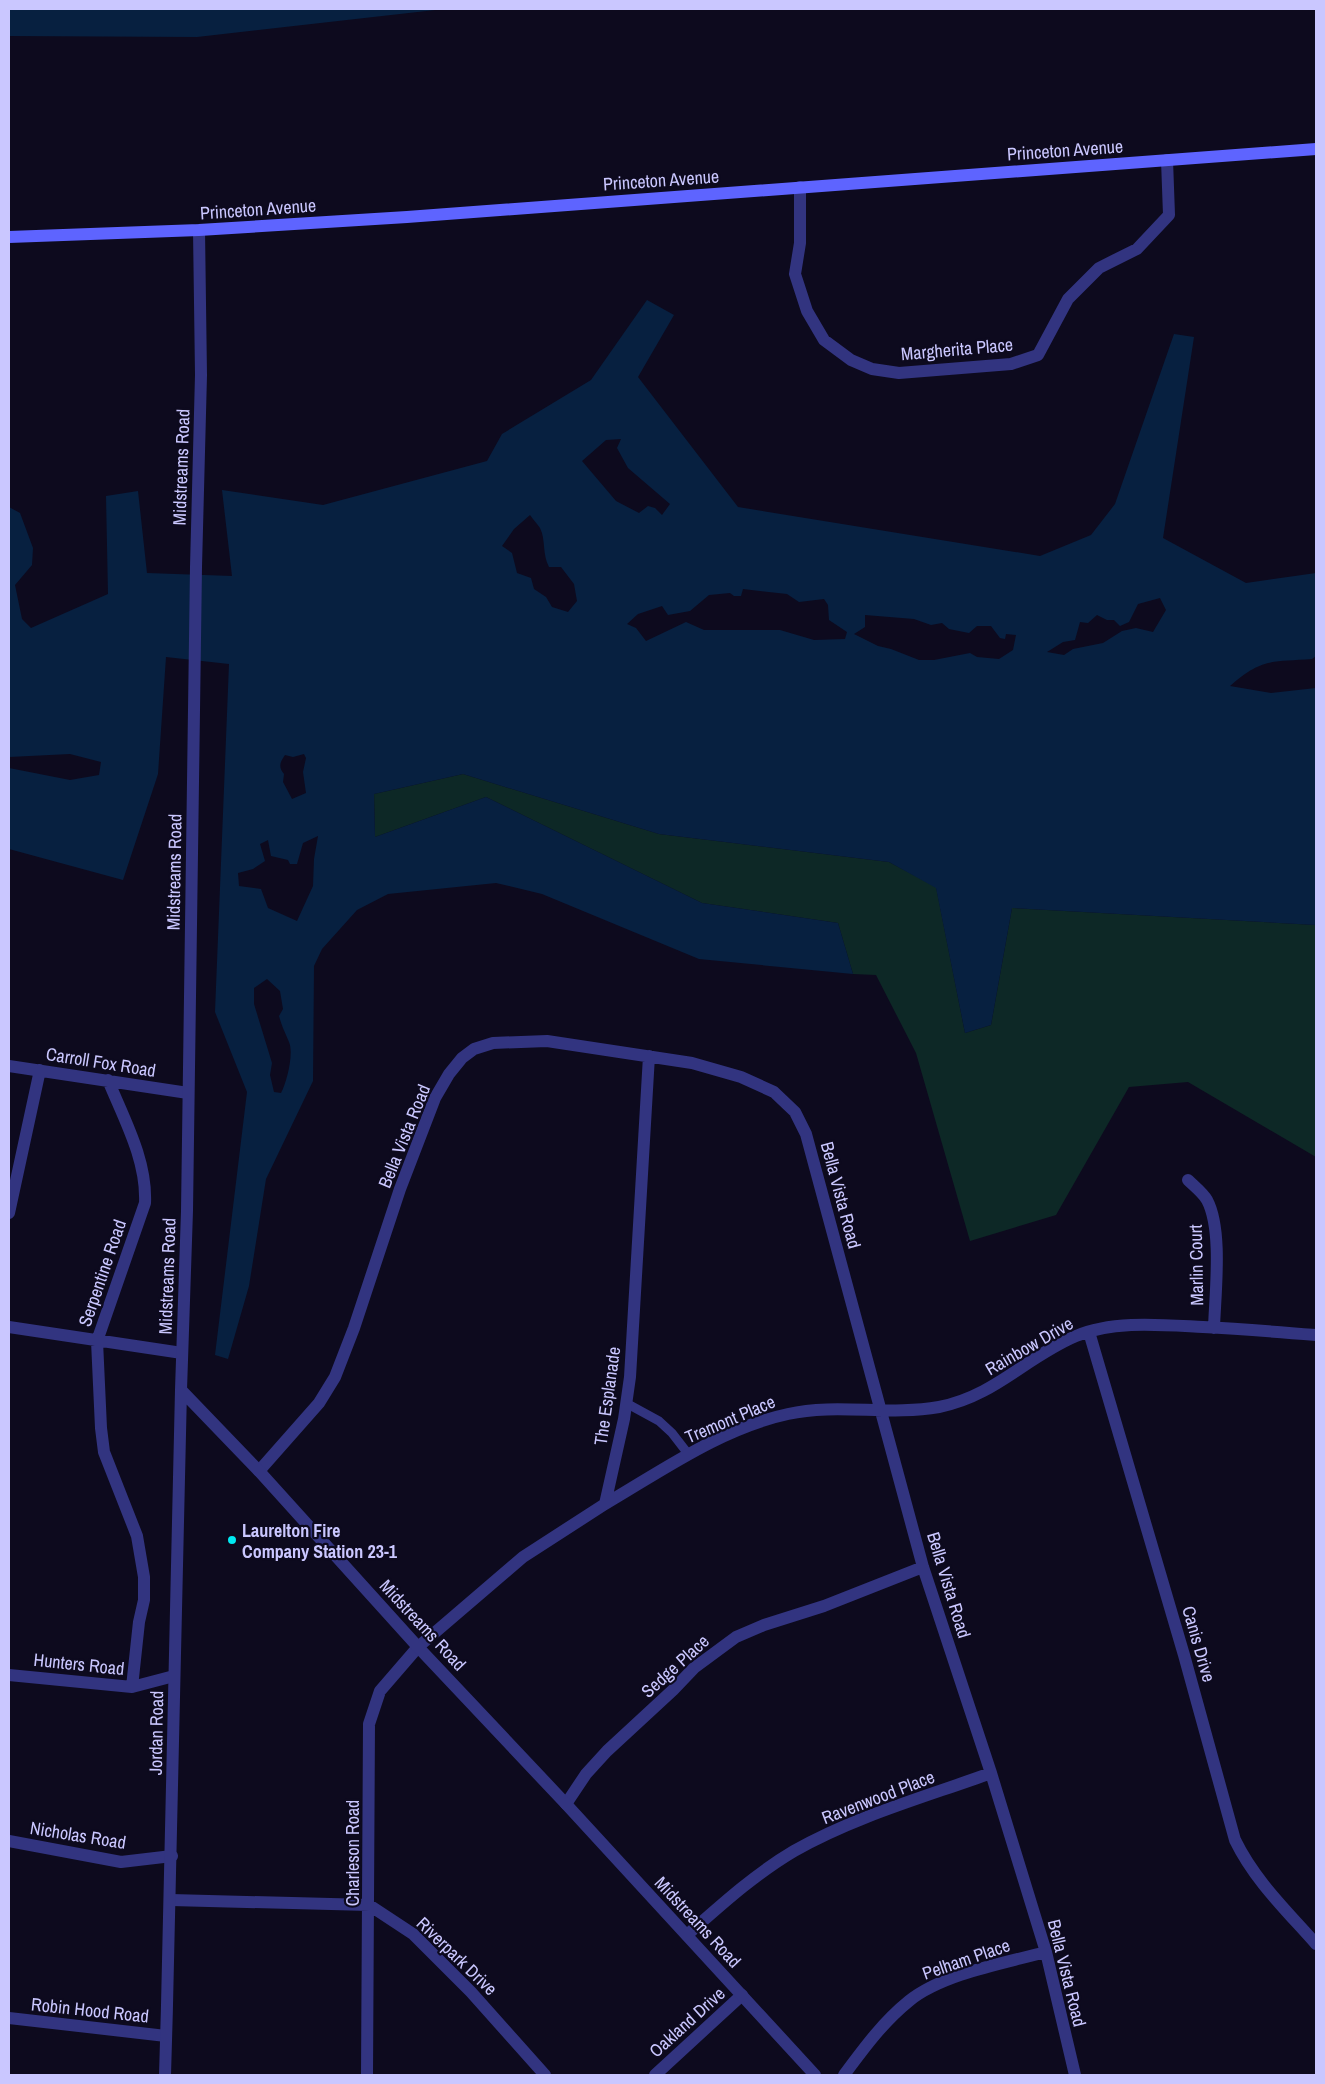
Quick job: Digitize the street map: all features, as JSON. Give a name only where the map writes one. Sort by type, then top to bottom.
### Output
[{"type":"main road","name":"Princeton Avenue","points":[[9,237],[199,230],[480,212],[1316,149]]},
{"type":"street","name":"Margherita Place","points":[[800,187],[800,243],[796,274],[807,311],[824,340],[852,360],[872,369],[899,373],[1011,364],[1038,355],[1068,299],[1098,268],[1137,249],[1169,215],[1168,160]]},
{"type":"street","name":"Midstreams Road","points":[[199,230],[201,375],[196,567],[187,1211],[181,1390],[259,1471],[418,1646],[816,2075]]},
{"type":"street","name":"Bella Vista Road","points":[[259,1471],[319,1403],[335,1377],[354,1328],[400,1189],[435,1098],[449,1074],[462,1058],[474,1049],[493,1043],[547,1041],[692,1063],[741,1077],[774,1092],[796,1112],[806,1134],[923,1567],[992,1773],[1046,1952],[1075,2075]]},
{"type":"street","name":"The Esplanade","points":[[605,1504],[630,1377],[649,1056]]},
{"type":"street","name":"Carroll Fox Road","points":[[9,1066],[188,1093]]},
{"type":"street","points":[[9,1213],[40,1070]]},
{"type":"street","name":"Serpentine Road","points":[[108,1080],[141,1162],[146,1184],[145,1203],[97,1341],[104,1452],[137,1536],[144,1577],[144,1600],[139,1622],[132,1687]]},
{"type":"street","name":"Marlin Court","points":[[1188,1180],[1207,1199],[1214,1220],[1216,1244],[1214,1328]]},
{"type":"street","name":"Rainbow Drive","points":[[881,1412],[939,1407],[976,1396],[1005,1380],[1049,1350],[1076,1336],[1123,1326],[1166,1325],[1316,1335]]},
{"type":"street","points":[[9,1327],[182,1353]]},
{"type":"street","name":"Canis Drive","points":[[1090,1332],[1184,1655],[1235,1840],[1246,1862],[1262,1884],[1316,1944]]},
{"type":"street","name":"Jordan Road","points":[[165,2075],[171,1900],[181,1390]]},
{"type":"street","name":"Tremont Place","points":[[605,1504],[706,1445],[749,1426],[788,1414],[827,1410],[881,1412]]},
{"type":"street","points":[[418,1646],[523,1557],[605,1504]]},
{"type":"street","name":"Sedge Place","points":[[566,1804],[586,1774],[607,1751],[694,1668],[736,1638],[764,1625],[824,1606],[923,1567]]},
{"type":"street","name":"Charleson Road","points":[[367,2075],[370,1724],[380,1691],[418,1646]]},
{"type":"street","name":"Hunters Road","points":[[9,1675],[132,1687],[174,1676]]},
{"type":"street","name":"Ravenwood Place","points":[[687,1935],[748,1882],[794,1852],[850,1822],[992,1773]]},
{"type":"street","name":"Nicholas Road","points":[[9,1841],[121,1862],[172,1856]]},
{"type":"street","points":[[171,1900],[369,1905]]},
{"type":"street","name":"Riverpark Drive","points":[[369,1905],[413,1934],[471,1992],[545,2075]]},
{"type":"street","name":"Pelham Place","points":[[844,2075],[878,2029],[911,2000],[937,1984],[985,1968],[1046,1952]]},
{"type":"street","name":"Oakland Drive","points":[[655,2075],[742,1995]]},
{"type":"street","name":"Robin Hood Road","points":[[9,2018],[166,2036]]},
{"type":"lane","points":[[626,1403],[659,1421],[672,1433],[689,1455]]},
{"type":"green space","points":[[463,774],[659,834],[889,862],[936,887],[965,1033],[991,1025],[1012,908],[1316,925],[1316,1157],[1188,1082],[1129,1087],[1056,1215],[970,1241],[916,1053],[876,975],[853,974],[838,923],[702,903],[486,797],[375,837],[374,794]]},
{"type":"water","points":[[9,9],[444,9],[197,37],[9,36]]},
{"type":"water","points":[[647,300],[674,315],[638,377],[738,507],[1040,556],[1091,535],[1115,504],[1174,334],[1194,337],[1163,538],[1246,583],[1316,573],[1316,656],[1312,659],[1276,661],[1259,666],[1230,686],[1271,693],[1316,688],[1316,925],[1012,908],[991,1025],[965,1033],[936,888],[889,862],[659,834],[463,774],[374,794],[375,837],[486,797],[702,903],[838,923],[853,974],[699,959],[542,894],[496,883],[388,894],[357,910],[322,949],[314,966],[313,1081],[266,1179],[249,1286],[228,1359],[215,1355],[247,1092],[215,1012],[229,664],[166,657],[158,774],[123,880],[9,849],[9,768],[70,780],[99,775],[101,762],[70,754],[9,757],[9,507],[20,513],[33,548],[32,565],[15,585],[22,619],[31,628],[108,594],[106,496],[138,491],[147,573],[232,576],[222,490],[323,505],[487,461],[502,434],[591,380]],"holes":[[[621,439],[617,448],[628,468],[670,504],[662,515],[655,508],[648,506],[639,513],[616,501],[582,461],[606,440]],[[530,515],[542,533],[545,557],[549,567],[561,567],[574,584],[577,601],[568,612],[552,607],[546,597],[534,589],[531,578],[517,573],[512,553],[502,546],[514,529]],[[743,589],[787,594],[799,602],[824,599],[828,605],[829,620],[847,632],[845,639],[814,640],[780,630],[704,630],[686,622],[646,641],[636,628],[627,624],[638,614],[662,606],[668,615],[690,611],[709,595],[730,593],[734,596],[741,596]],[[1160,598],[1166,610],[1153,632],[1136,628],[1122,631],[1103,643],[1073,649],[1064,655],[1047,652],[1063,642],[1075,640],[1080,622],[1088,623],[1097,615],[1107,620],[1114,620],[1120,626],[1129,622],[1138,604]],[[865,615],[914,619],[931,625],[942,623],[949,629],[969,633],[977,626],[991,626],[1000,638],[1005,639],[1006,634],[1016,635],[1013,650],[999,659],[977,657],[970,653],[934,660],[919,660],[878,646],[854,634],[865,627]],[[304,754],[306,758],[303,772],[306,793],[292,799],[283,782],[284,774],[280,767],[285,755],[293,757]],[[318,836],[314,859],[313,886],[297,921],[268,908],[261,889],[239,886],[238,873],[253,869],[265,861],[260,844],[268,840],[271,856],[288,860],[290,864],[297,864],[303,843]],[[267,979],[280,991],[283,1009],[279,1016],[291,1053],[281,1093],[274,1092],[270,1075],[272,1063],[254,1004],[254,988]]]},
{"type":"place","name":"Laurelton Fire Company Station 23-1","points":[[232,1540]]}]
